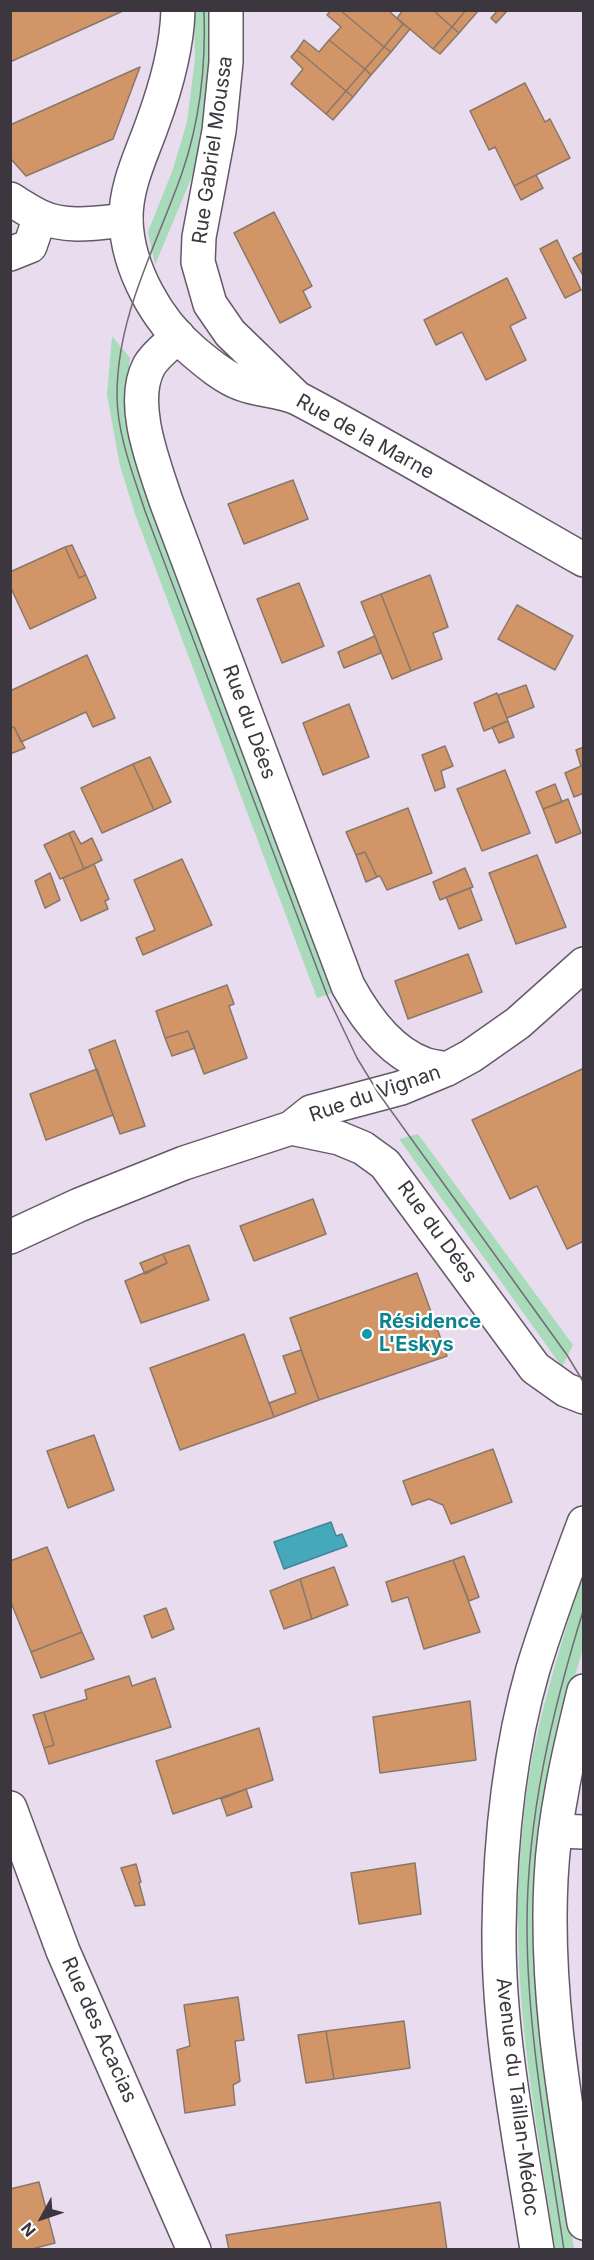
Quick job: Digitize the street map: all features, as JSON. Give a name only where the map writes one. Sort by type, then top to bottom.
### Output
[{"type":"street","points":[[10,199],[40,217],[64,224],[126,220],[132,179],[153,123],[169,70],[178,10]]},
{"type":"street","name":"Rue Gabriel Moussa","points":[[226,10],[226,62],[219,131],[199,237],[198,262],[202,283],[210,304],[230,333],[296,397]]},
{"type":"street","points":[[10,254],[30,246],[40,217]]},
{"type":"street","name":"Rue de la Marne","points":[[126,220],[131,251],[140,278],[156,308],[178,336],[208,364],[241,384],[296,397],[584,560]]},
{"type":"street","name":"Rue du Dées","points":[[178,336],[149,366],[143,389],[142,411],[151,456],[166,501],[348,986],[358,1004],[393,1046],[409,1058],[425,1065],[447,1069]]},
{"type":"street","name":"Rue du Vignan","points":[[10,1237],[79,1204],[184,1163],[291,1128],[311,1112],[401,1088],[447,1069],[471,1056],[518,1023],[584,964]]},
{"type":"street","name":"Rue du Dées","points":[[291,1128],[339,1138],[363,1148],[385,1164],[535,1368],[566,1390],[584,1397]]},
{"type":"street","name":"Avenue du Taillan-Médoc","points":[[537,2250],[508,2060],[502,1994],[499,1930],[502,1863],[507,1799],[533,1670],[584,1523]]},
{"type":"street","points":[[584,1690],[569,1750],[570,1831],[551,1876],[549,1927],[558,2057],[584,2223]]},
{"type":"street","name":"Rue des Acacias","points":[[10,1808],[63,1951],[194,2250]]},
{"type":"green space","points":[[194,11],[213,11],[206,126],[193,174],[155,265],[148,232],[173,169],[187,122],[195,59]]},
{"type":"green space","points":[[112,336],[130,358],[128,375],[339,991],[317,998],[135,514],[120,466],[107,395]]},
{"type":"green space","points":[[418,1134],[573,1345],[562,1367],[399,1139]]},
{"type":"green space","points":[[583,1572],[583,1648],[572,1687],[546,2061],[574,2249],[555,2249],[531,2089],[522,2009],[518,1929],[519,1883],[525,1806],[541,1717]]},
{"type":"water","points":[[331,1522],[336,1536],[342,1534],[347,1546],[284,1569],[274,1542]]},
{"type":"building","points":[[10,10],[125,10],[10,62]]},
{"type":"building","points":[[331,10],[340,10],[384,47],[365,69],[329,40],[341,27],[327,15]]},
{"type":"building","points":[[340,10],[388,10],[403,24],[384,47]]},
{"type":"building","points":[[403,10],[433,10],[452,27],[433,49],[397,18]]},
{"type":"building","points":[[433,10],[466,10],[452,27]]},
{"type":"building","points":[[466,10],[479,10],[459,33],[452,27]]},
{"type":"building","points":[[498,10],[508,10],[496,23],[491,18]]},
{"type":"building","points":[[403,24],[410,29],[391,52],[384,47]]},
{"type":"building","points":[[452,27],[459,33],[440,54],[433,49]]},
{"type":"building","points":[[304,40],[319,52],[329,40],[365,69],[346,91],[297,50]]},
{"type":"building","points":[[384,47],[391,52],[371,75],[365,69]]},
{"type":"building","points":[[297,50],[346,91],[326,114],[291,84],[303,69],[291,57]]},
{"type":"building","points":[[140,67],[113,139],[26,176],[10,158],[10,125]]},
{"type":"building","points":[[365,69],[371,75],[353,97],[346,91]]},
{"type":"building","points":[[525,83],[545,122],[550,119],[570,158],[514,186],[495,147],[489,150],[470,111]]},
{"type":"building","points":[[346,91],[353,97],[333,120],[326,114]]},
{"type":"building","points":[[536,175],[543,188],[521,200],[514,186]]},
{"type":"building","points":[[274,212],[312,286],[303,291],[311,307],[280,323],[234,233]]},
{"type":"building","points":[[557,240],[581,290],[565,298],[540,249]]},
{"type":"building","points":[[584,252],[584,277],[573,258]]},
{"type":"building","points":[[507,278],[526,318],[510,326],[526,360],[486,380],[462,332],[436,345],[424,320]]},
{"type":"building","points":[[293,480],[308,519],[244,544],[228,504]]},
{"type":"building","points":[[72,545],[86,575],[79,578],[65,547]]},
{"type":"building","points":[[65,547],[79,578],[86,575],[96,598],[30,629],[10,586],[10,572]]},
{"type":"building","points":[[430,575],[448,627],[433,633],[442,659],[411,671],[381,594]]},
{"type":"building","points":[[299,583],[324,646],[282,663],[257,599]]},
{"type":"building","points":[[381,594],[411,671],[392,679],[361,602]]},
{"type":"building","points":[[517,605],[573,636],[555,670],[498,639]]},
{"type":"building","points":[[375,636],[381,653],[344,668],[338,652]]},
{"type":"building","points":[[87,655],[115,718],[93,727],[86,712],[21,742],[14,727],[10,728],[10,691]]},
{"type":"building","points":[[526,685],[534,707],[507,718],[498,695]]},
{"type":"building","points":[[497,693],[508,721],[484,731],[474,703]]},
{"type":"building","points":[[349,704],[369,757],[323,775],[303,723]]},
{"type":"building","points":[[508,721],[514,737],[499,743],[492,727]]},
{"type":"building","points":[[14,727],[25,748],[10,754],[10,728]]},
{"type":"building","points":[[445,746],[453,766],[441,771],[445,787],[435,791],[422,755]]},
{"type":"building","points":[[584,747],[584,793],[574,797],[565,773],[581,766],[576,750]]},
{"type":"building","points":[[150,757],[171,802],[154,810],[133,764]]},
{"type":"building","points":[[133,764],[154,810],[102,833],[81,788]]},
{"type":"building","points":[[505,770],[530,833],[482,851],[457,789]]},
{"type":"building","points":[[555,784],[562,802],[543,809],[536,792]]},
{"type":"building","points":[[568,799],[581,833],[556,843],[543,809]]},
{"type":"building","points":[[408,808],[432,873],[387,890],[380,876],[377,877],[365,852],[356,855],[346,832]]},
{"type":"building","points":[[74,831],[81,844],[92,838],[102,860],[84,869],[69,833]]},
{"type":"building","points":[[69,833],[84,869],[60,879],[44,845]]},
{"type":"building","points":[[365,852],[377,877],[366,882],[356,855]]},
{"type":"building","points":[[537,855],[566,927],[516,944],[489,873]]},
{"type":"building","points":[[182,859],[212,925],[143,955],[136,938],[155,930],[134,880]]},
{"type":"building","points":[[94,864],[109,899],[105,901],[108,909],[81,921],[63,878]]},
{"type":"building","points":[[465,868],[473,887],[440,900],[433,882]]},
{"type":"building","points":[[50,873],[60,900],[45,908],[35,881]]},
{"type":"building","points":[[470,888],[482,920],[459,929],[446,897]]},
{"type":"building","points":[[468,954],[482,992],[408,1019],[395,981]]},
{"type":"building","points":[[227,985],[234,1004],[229,1006],[247,1058],[204,1074],[188,1031],[165,1038],[156,1011]]},
{"type":"building","points":[[188,1031],[195,1048],[172,1056],[165,1038]]},
{"type":"building","points":[[115,1040],[145,1126],[120,1134],[89,1050]]},
{"type":"building","points":[[97,1069],[113,1115],[46,1140],[30,1094]]},
{"type":"building","points":[[582,1069],[584,1073],[584,1241],[567,1249],[537,1186],[510,1199],[472,1120]]},
{"type":"building","points":[[313,1199],[326,1234],[254,1261],[240,1226]]},
{"type":"building","points":[[189,1245],[209,1300],[141,1323],[125,1281],[167,1263],[163,1254]]},
{"type":"building","points":[[163,1254],[167,1263],[145,1274],[140,1263]]},
{"type":"building","name":"Résidence L'Eskys","points":[[417,1273],[447,1356],[319,1400],[290,1318]]},
{"type":"building","points":[[244,1334],[274,1417],[180,1450],[150,1368]]},
{"type":"building","points":[[301,1350],[319,1400],[274,1417],[269,1403],[296,1393],[283,1356]]},
{"type":"building","points":[[94,1435],[114,1490],[68,1508],[47,1451]]},
{"type":"building","points":[[493,1449],[512,1502],[451,1524],[443,1505],[429,1499],[412,1505],[403,1481]]},
{"type":"building","points":[[47,1547],[82,1632],[31,1652],[10,1600],[10,1561]]},
{"type":"building","points":[[464,1556],[479,1597],[469,1601],[453,1560]]},
{"type":"building","points":[[453,1560],[480,1632],[424,1649],[408,1597],[392,1602],[386,1582]]},
{"type":"building","points":[[334,1567],[348,1605],[312,1619],[300,1579]]},
{"type":"building","points":[[300,1579],[312,1619],[284,1629],[270,1591]]},
{"type":"building","points":[[166,1608],[174,1629],[152,1638],[144,1616]]},
{"type":"building","points":[[82,1632],[94,1659],[41,1678],[31,1652]]},
{"type":"building","points":[[129,1676],[132,1686],[155,1678],[171,1727],[49,1764],[44,1748],[54,1745],[44,1712],[87,1699],[85,1690]]},
{"type":"building","points":[[470,1701],[476,1760],[380,1773],[373,1717]]},
{"type":"building","points":[[44,1712],[54,1745],[44,1748],[33,1715]]},
{"type":"building","points":[[259,1728],[273,1780],[173,1814],[156,1761]]},
{"type":"building","points":[[246,1789],[252,1807],[227,1816],[221,1799]]},
{"type":"building","points":[[415,1863],[421,1914],[359,1924],[351,1873]]},
{"type":"building","points":[[136,1864],[145,1905],[135,1906],[121,1868]]},
{"type":"building","points":[[238,1997],[244,2040],[235,2041],[240,2081],[233,2085],[235,2105],[185,2113],[177,2050],[190,2046],[184,2005]]},
{"type":"building","points":[[404,2021],[410,2068],[334,2079],[326,2031]]},
{"type":"building","points":[[326,2031],[334,2079],[306,2083],[298,2035]]},
{"type":"building","points":[[39,2182],[55,2243],[28,2250],[10,2250],[10,2189]]},
{"type":"building","points":[[440,2202],[447,2250],[229,2250],[226,2235]]},
{"type":"tram line","points":[[204,10],[203,72],[193,133],[182,173],[140,282],[124,337],[117,395],[126,454],[145,511],[327,995],[357,1058],[379,1094],[567,1355],[584,1383]]},
{"type":"tram line","points":[[564,2250],[534,2047],[528,1966],[528,1885],[531,1844],[552,1725],[584,1608]]},
{"type":"place","name":"Résidence L'Eskys","points":[[367,1334]]}]
